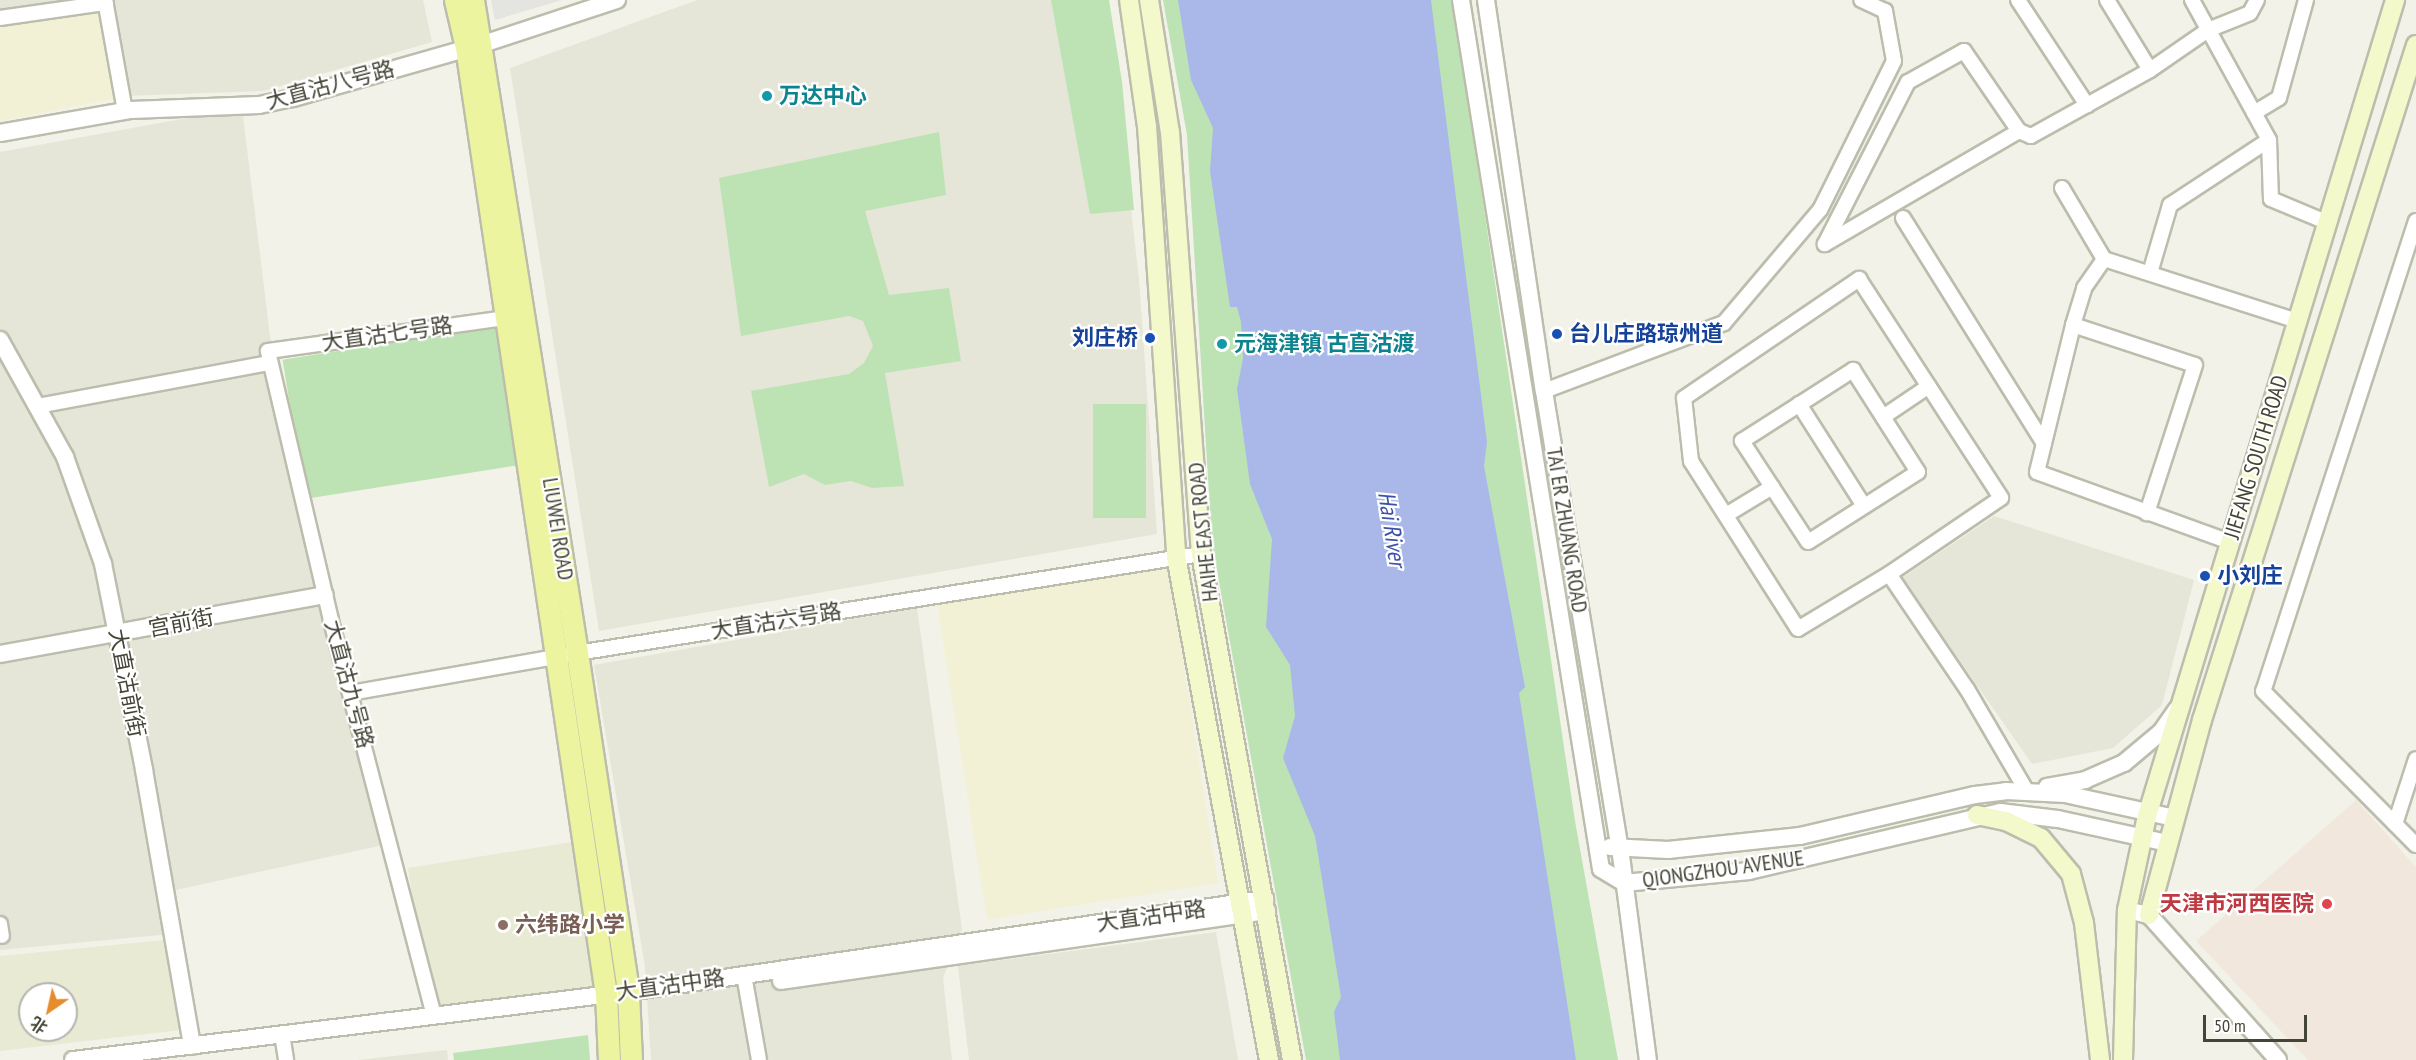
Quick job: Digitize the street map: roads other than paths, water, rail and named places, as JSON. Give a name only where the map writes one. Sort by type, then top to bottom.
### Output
[{"type":"main road","name":"LIUWEI ROAD","points":[[455,0],[474,46],[577,653],[628,996],[631,1060]]},
{"type":"main road","name":"LIUWEI ROAD","points":[[473,0],[474,46],[505,318],[606,999],[609,1060]]},
{"type":"main road","name":"HAIHE EAST ROAD","points":[[1129,0],[1150,170],[1176,556],[1243,909],[1269,1060]]},
{"type":"main road","name":"HAIHE EAST ROAD","points":[[1149,0],[1170,132],[1202,554],[1292,1060]]},
{"type":"main road","name":"JIEFANG SOUTH ROAD","points":[[2123,1060],[2127,910],[2148,810],[2395,0]]},
{"type":"main road","name":"JIEFANG SOUTH ROAD","points":[[2149,915],[2174,818],[2416,45]]},
{"type":"main road","points":[[1977,815],[2006,821],[2041,838],[2071,874],[2084,923],[2100,1060]]},
{"type":"street","name":"大直沽八号路","points":[[0,133],[125,111],[259,105],[474,46],[617,0]]},
{"type":"street","name":"TAI ER ZHUANG ROAD","points":[[1461,0],[1595,844]]},
{"type":"street","name":"TAI ER ZHUANG ROAD","points":[[1486,0],[1544,391],[1620,848],[1648,1060]]},
{"type":"street","points":[[1544,391],[1724,322],[1820,210],[1894,61],[1886,11],[1861,0]]},
{"type":"street","points":[[2018,0],[2087,105]]},
{"type":"street","points":[[2107,0],[2150,70]]},
{"type":"street","points":[[2192,0],[2269,140],[2271,199],[2326,222]]},
{"type":"street","points":[[2019,131],[1825,244],[1908,82],[1964,51],[2019,131],[2031,136],[2150,70],[2208,30],[2250,14],[2257,0]]},
{"type":"street","points":[[2254,113],[2279,98],[2306,0]]},
{"type":"street","points":[[0,18],[105,2],[125,111]]},
{"type":"street","points":[[2150,273],[2170,205],[2269,140]]},
{"type":"street","points":[[2061,188],[2104,259],[2297,321]]},
{"type":"street","points":[[1903,218],[2044,444]]},
{"type":"street","points":[[2416,221],[2410,264],[2263,691],[2416,845]]},
{"type":"street","points":[[2104,259],[2084,288],[2037,472],[2230,542]]},
{"type":"street","points":[[1859,279],[1929,386],[2001,498],[1889,574],[1798,629],[1691,460],[1684,398],[1859,279]]},
{"type":"street","name":"大直沽七号路","points":[[37,406],[268,357],[505,318]]},
{"type":"street","points":[[2073,325],[2195,365],[2147,513]]},
{"type":"street","name":"大直沽前街","points":[[0,340],[65,457],[100,553],[118,635],[192,1046]]},
{"type":"street","name":"大直沽九号路","points":[[268,357],[326,595],[434,1016]]},
{"type":"street","points":[[1853,370],[1918,472],[1808,542],[1743,441],[1799,404],[1853,370]]},
{"type":"street","points":[[1883,417],[1929,386]]},
{"type":"street","points":[[1799,404],[1864,506]]},
{"type":"street","points":[[1726,515],[1772,487]]},
{"type":"street","name":"大直沽六号路","points":[[351,693],[577,653],[1176,556],[1202,554]]},
{"type":"street","points":[[1889,574],[1967,689],[2026,790],[2085,780],[2124,763],[2161,732],[2181,703]]},
{"type":"street","name":"宫前街","points":[[0,654],[118,635],[326,595]]},
{"type":"street","points":[[2395,824],[2411,793],[2416,759]]},
{"type":"street","name":"QIONGZHOU AVENUE","points":[[2167,843],[2015,812],[1977,815],[1749,871],[1624,883],[1601,869],[1595,844],[1620,848],[1668,850],[1800,836],[1975,795],[2026,790],[2148,810],[2174,818]]},
{"type":"street","name":"大直沽中路","points":[[73,1060],[284,1046],[1266,905]]},
{"type":"street","points":[[2127,910],[2149,915],[2278,1060]]},
{"type":"street","points":[[745,980],[759,1060]]},
{"type":"street","name":"大直沽中路","points":[[149,1060],[192,1046],[284,1046],[434,1016],[606,999]]},
{"type":"water","name":"Hai River","points":[[1178,0],[1431,0],[1487,442],[1484,466],[1525,687],[1519,693],[1576,1060],[1340,1060],[1334,1012],[1341,997],[1315,836],[1283,758],[1295,716],[1290,665],[1266,627],[1272,539],[1250,484],[1237,389],[1243,358],[1241,322],[1237,307],[1230,307],[1210,171],[1213,128],[1191,80]]},
{"type":"place","name":"万达中心","points":[[767,96]]},
{"type":"place","name":"台儿庄路琼州道","points":[[1557,334]]},
{"type":"place","name":"刘庄桥","points":[[1150,338]]},
{"type":"place","name":"元海津镇 古直沽渡","points":[[1222,344]]},
{"type":"place","name":"小刘庄","points":[[2205,576]]},
{"type":"place","name":"天津市河西医院","points":[[2327,904]]},
{"type":"place","name":"六纬路小学","points":[[503,925]]}]
